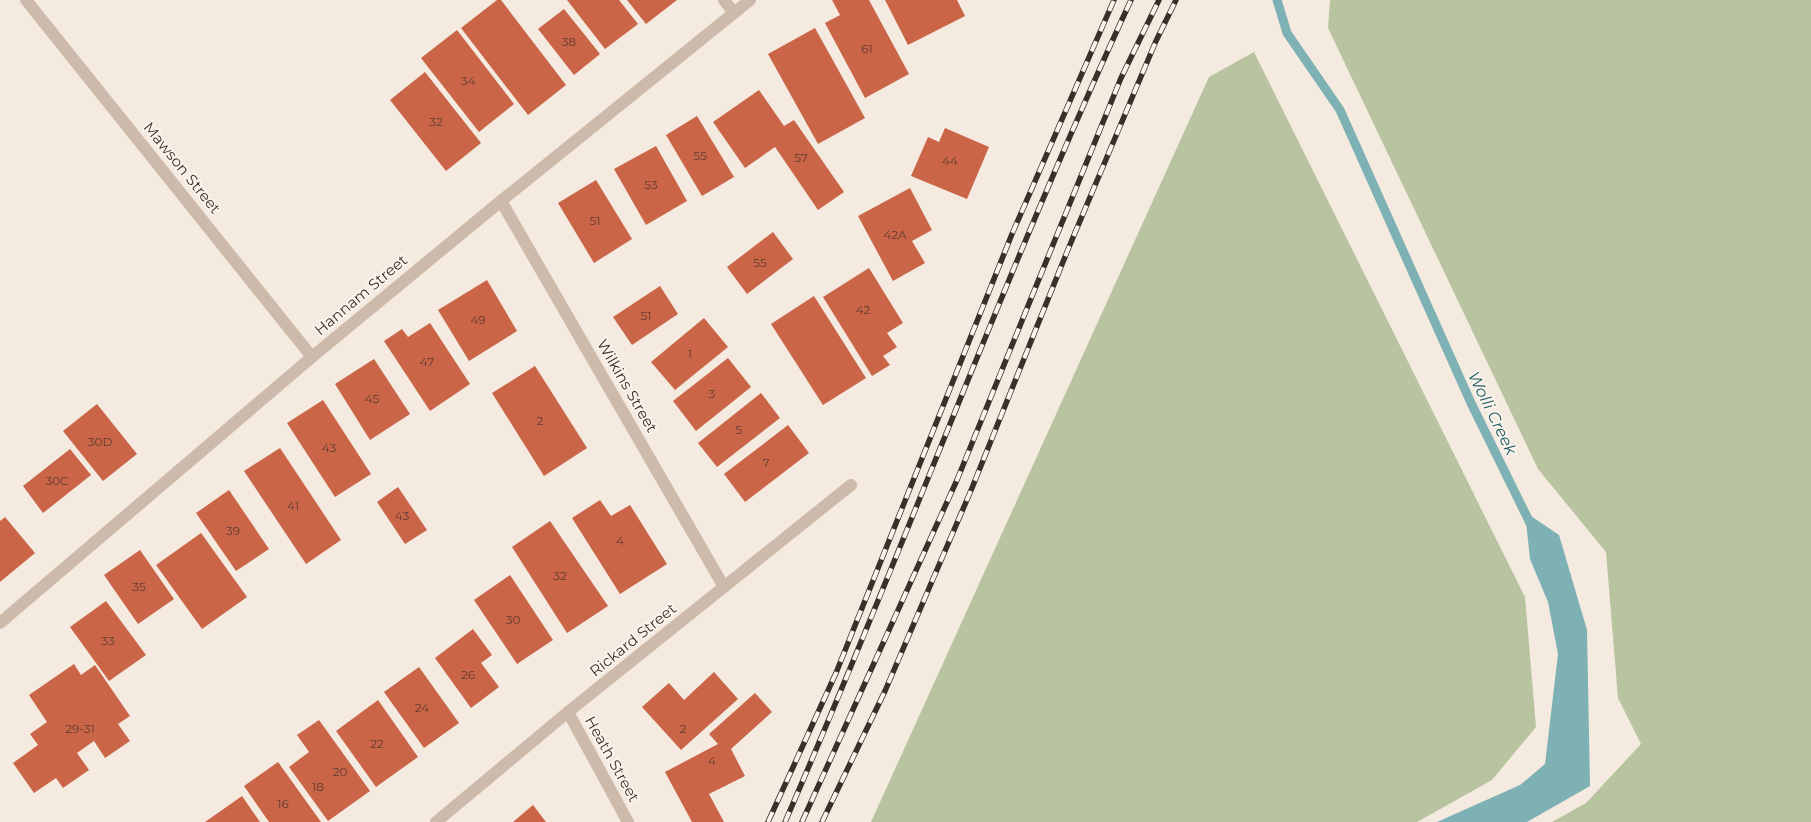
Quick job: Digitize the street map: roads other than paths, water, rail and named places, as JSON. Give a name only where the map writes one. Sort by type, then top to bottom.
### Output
[{"type":"street","name":"Mawson Street","points":[[26,0],[312,356]]},
{"type":"street","points":[[724,0],[734,13]]},
{"type":"street","name":"Hannam Street","points":[[0,623],[312,356],[750,0]]},
{"type":"street","name":"Wilkins Street","points":[[501,201],[724,588]]},
{"type":"street","name":"Rickard Street","points":[[436,822],[568,712],[851,485]]},
{"type":"street","name":"Heath Street","points":[[568,712],[628,822]]},
{"type":"water","points":[[1525,512],[1559,535],[1587,630],[1590,786],[1527,822],[1437,822],[1520,785],[1545,764],[1558,654],[1548,602],[1530,559]]},
{"type":"waterway","name":"Wolli Creek","points":[[1277,0],[1287,33],[1340,110],[1471,403],[1530,523]]},
{"type":"railway","points":[[768,822],[836,673],[1012,234],[1114,0]]},
{"type":"railway","points":[[785,822],[872,616],[1041,204],[1131,0]]},
{"type":"railway","points":[[802,822],[957,480],[1121,78],[1159,0]]},
{"type":"railway","points":[[822,822],[885,691],[972,488],[1069,247],[1156,41],[1176,0]]}]
